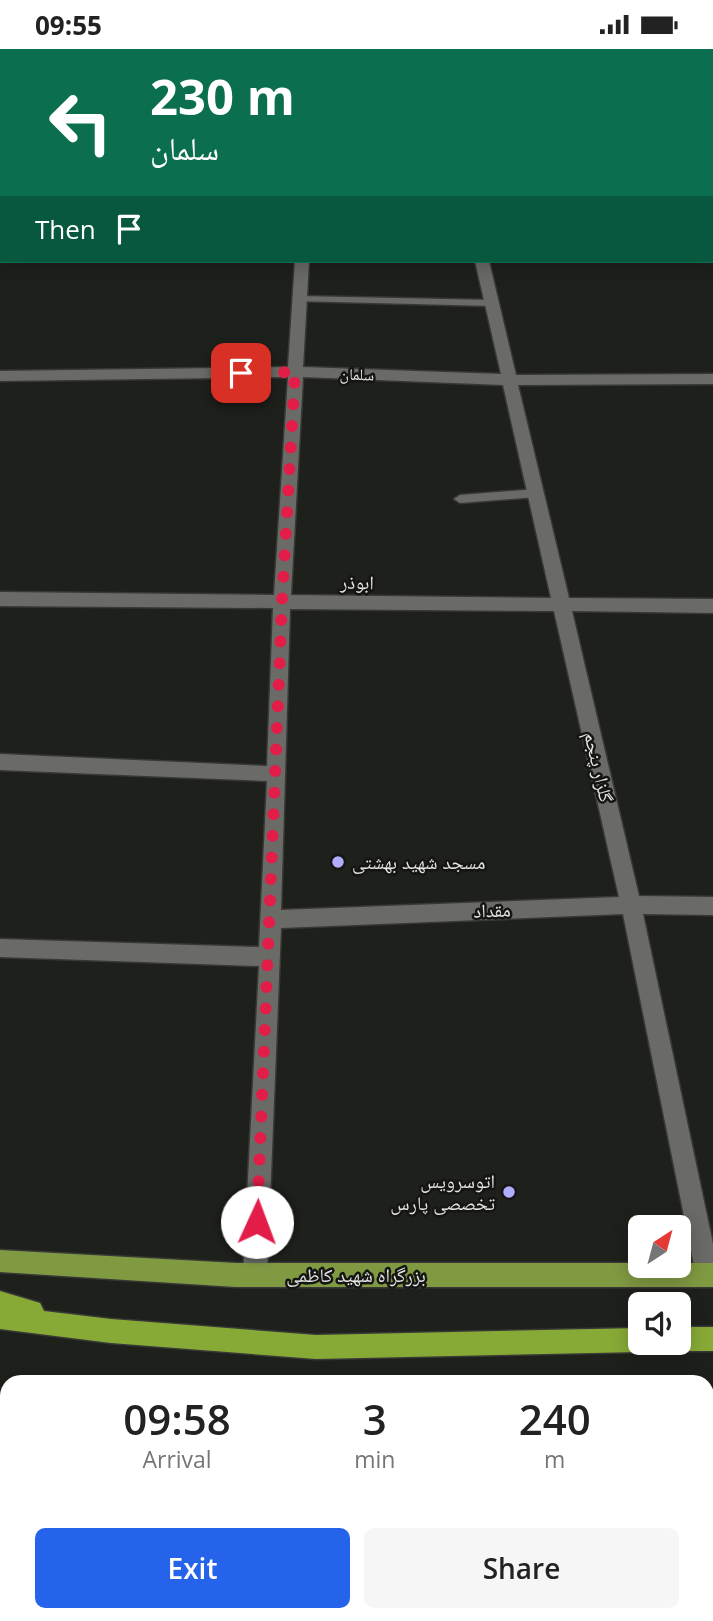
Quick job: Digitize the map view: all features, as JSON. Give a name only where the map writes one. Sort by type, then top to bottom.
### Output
[{"type":"highway","points":[[0,1303],[111,1331]]},
{"type":"highway","points":[[0,1317],[111,1331],[316,1347],[628,1340]]},
{"type":"highway","points":[[691,1339],[713,1339]]},
{"type":"main road","name":"بزرگراه شهید کاظمی","points":[[0,1261],[255,1275],[711,1275]]},
{"type":"street","points":[[255,1275],[282,602],[302,263]]},
{"type":"street","name":"گلزار پنجم","points":[[482,263],[631,905],[711,1275]]},
{"type":"street","name":"سلمان","points":[[0,376],[295,372],[510,380],[713,379]]},
{"type":"street","name":"ابوذر","points":[[0,599],[713,606]]},
{"type":"street","points":[[0,762],[276,774]]},
{"type":"street","name":"مقداد","points":[[271,919],[631,905],[713,906]]},
{"type":"street","points":[[0,948],[269,957]]},
{"type":"lane","points":[[299,299],[492,303]]},
{"type":"lane","points":[[460,499],[537,493]]},
{"type":"place","name":"مسجد شهید بهشتی","points":[[338,862]]},
{"type":"place","name":"اتوسرویس تخصصی پارس","points":[[509,1192]]},
{"type":"route","points":[[241,373],[295,372],[282,602],[257,1222]]}]
